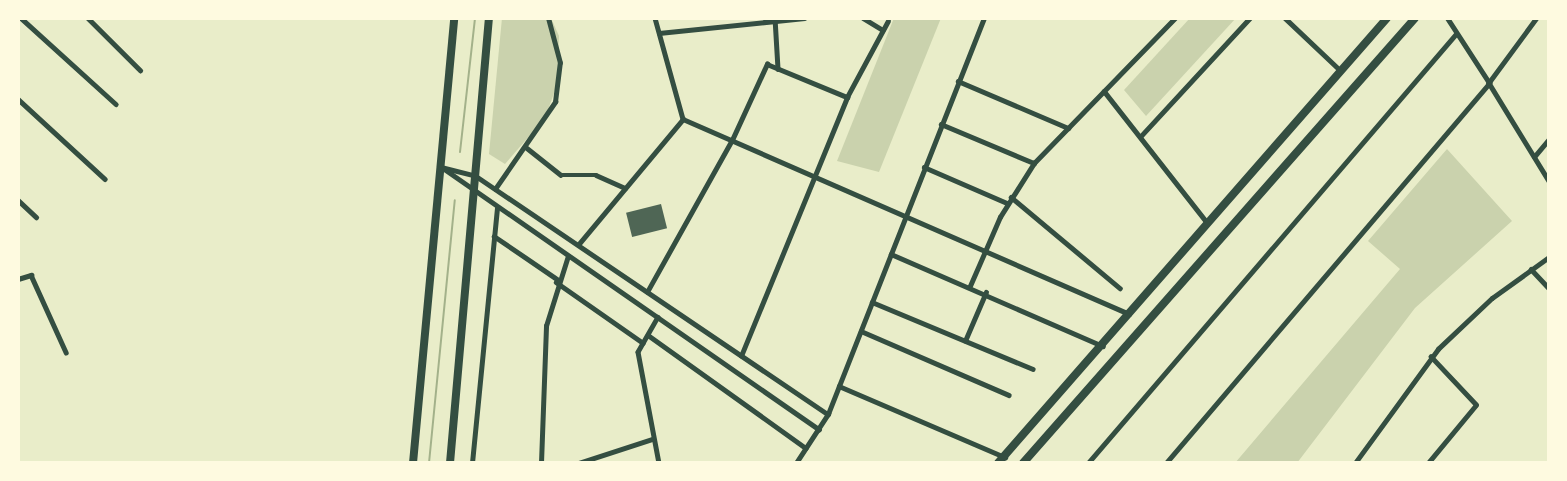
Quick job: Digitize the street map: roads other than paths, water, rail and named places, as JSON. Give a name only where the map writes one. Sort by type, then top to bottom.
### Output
[{"type":"main road","points":[[413,463],[454,18]]},
{"type":"main road","points":[[450,463],[489,18]]},
{"type":"main road","points":[[998,463],[1103,346],[1206,221],[1387,18]]},
{"type":"main road","points":[[1023,463],[1415,18]]},
{"type":"street","points":[[21,18],[116,104]]},
{"type":"street","points":[[26,23],[31,18]]},
{"type":"street","points":[[88,18],[140,70]]},
{"type":"street","points":[[495,189],[548,120],[560,83],[559,54],[548,18]]},
{"type":"street","points":[[655,18],[683,119]]},
{"type":"street","points":[[659,33],[804,18]]},
{"type":"street","points":[[863,18],[883,30]]},
{"type":"street","points":[[796,463],[828,414],[984,18]]},
{"type":"street","points":[[970,286],[985,248],[1007,204],[1034,163],[1175,18]]},
{"type":"street","points":[[1140,137],[1250,18]]},
{"type":"street","points":[[1284,18],[1340,70]]},
{"type":"street","points":[[1447,18],[1549,181]]},
{"type":"street","points":[[1166,463],[1489,83],[1537,18]]},
{"type":"street","points":[[775,20],[778,69]]},
{"type":"street","points":[[741,356],[847,97],[888,21]]},
{"type":"street","points":[[1089,463],[1456,34]]},
{"type":"street","points":[[647,292],[732,140],[767,64],[847,97]]},
{"type":"street","points":[[958,81],[1068,128]]},
{"type":"street","points":[[1104,91],[1206,221]]},
{"type":"street","points":[[18,99],[105,180]]},
{"type":"street","points":[[683,119],[905,216],[985,248],[1129,314]]},
{"type":"street","points":[[578,245],[683,119]]},
{"type":"street","points":[[941,124],[1034,163]]},
{"type":"street","points":[[1534,157],[1549,139]]},
{"type":"street","points":[[527,148],[564,176],[597,175],[625,188]]},
{"type":"street","points":[[441,167],[476,176],[828,414]]},
{"type":"street","points":[[441,167],[474,193],[819,429]]},
{"type":"street","points":[[924,167],[1007,204]]},
{"type":"street","points":[[1011,197],[1120,288]]},
{"type":"street","points":[[18,200],[36,217]]},
{"type":"street","points":[[472,463],[497,208]]},
{"type":"street","points":[[494,236],[643,343]]},
{"type":"street","points":[[891,254],[986,292],[1103,346]]},
{"type":"street","points":[[541,463],[541,380],[556,281],[568,256]]},
{"type":"street","points":[[1355,463],[1431,357],[1473,314],[1549,257]]},
{"type":"street","points":[[1531,269],[1549,288]]},
{"type":"street","points":[[18,279],[31,275],[66,351]]},
{"type":"street","points":[[965,341],[986,292]]},
{"type":"street","points":[[872,302],[1033,369]]},
{"type":"street","points":[[658,317],[638,352],[652,440],[659,463]]},
{"type":"street","points":[[861,331],[1009,395]]},
{"type":"street","points":[[648,334],[806,448]]},
{"type":"street","points":[[1428,463],[1476,405],[1431,357]]},
{"type":"street","points":[[839,386],[1005,457]]},
{"type":"street","points":[[579,463],[652,440]]},
{"type":"waterway","points":[[460,152],[475,18]]},
{"type":"waterway","points":[[429,463],[455,200]]}]
